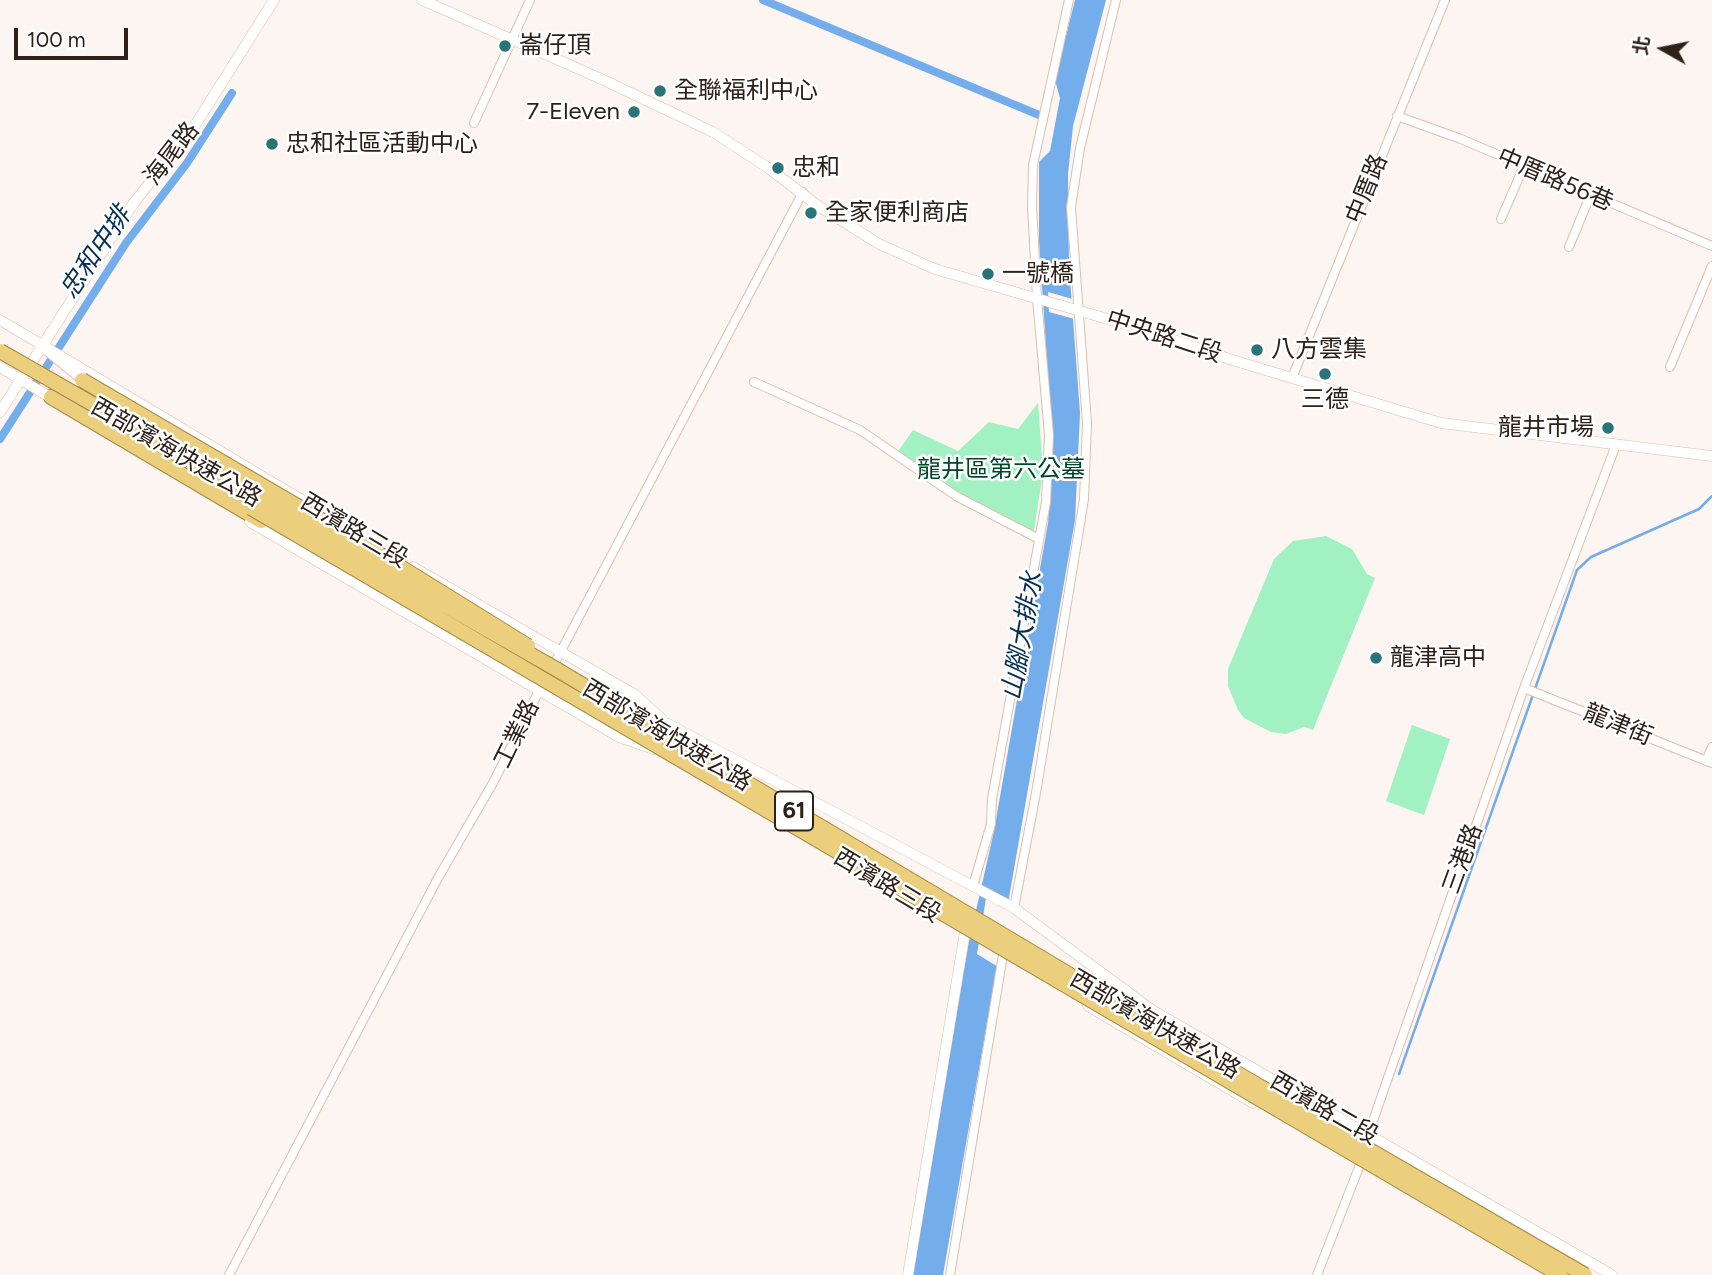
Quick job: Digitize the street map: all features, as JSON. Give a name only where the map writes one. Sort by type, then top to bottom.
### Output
[{"type":"highway","name":"西部濱海快速公路","points":[[0,349],[1585,1275]]},
{"type":"highway","name":"西部濱海快速公路","points":[[0,359],[1560,1275]]},
{"type":"highway","points":[[82,380],[386,558],[544,656],[552,671]]},
{"type":"highway","points":[[47,394],[455,635],[490,649]]},
{"type":"street","name":"海尾路","points":[[0,412],[46,349],[133,204],[194,127],[274,0]]},
{"type":"street","name":"中央路二段","points":[[422,0],[713,132],[803,192],[817,205],[879,244],[935,269],[1079,310],[1292,379],[1441,423],[1712,456]]},
{"type":"street","points":[[474,123],[530,0]]},
{"type":"street","points":[[973,886],[991,824],[994,785],[1046,502],[1049,435],[1037,298],[1032,206],[1033,165],[1069,0]]},
{"type":"street","points":[[1014,908],[1036,793],[1084,499],[1087,423],[1071,207],[1074,176],[1116,0]]},
{"type":"street","name":"中厝路","points":[[1292,379],[1445,0]]},
{"type":"street","name":"中厝路56巷","points":[[1397,116],[1524,166],[1712,246]]},
{"type":"street","points":[[1501,219],[1524,166]]},
{"type":"street","name":"工業路","points":[[229,1275],[375,997],[494,781],[539,689],[552,671],[558,653],[803,192]]},
{"type":"street","points":[[1569,247],[1590,196]]},
{"type":"street","points":[[1670,367],[1712,266]]},
{"type":"street","name":"西濱路三段","points":[[0,320],[61,360],[558,653],[634,694],[668,724]]},
{"type":"street","name":"西濱路三段","points":[[0,349],[32,365],[552,671],[588,694],[663,752],[1003,955]]},
{"type":"street","points":[[61,360],[82,380]]},
{"type":"street","name":"西濱路三段","points":[[0,367],[47,394],[65,411],[90,428],[619,737],[663,752]]},
{"type":"street","points":[[754,383],[860,430],[956,496],[1040,539]]},
{"type":"street","points":[[47,394],[119,417]]},
{"type":"street","name":"三港路","points":[[1317,1275],[1362,1164],[1368,1134],[1524,688],[1616,445]]},
{"type":"street","name":"龍津街","points":[[1524,688],[1709,762]]},
{"type":"street","name":"西濱路三段","points":[[588,694],[668,724],[973,886]]},
{"type":"street","points":[[1709,762],[1712,747]]},
{"type":"street","name":"西濱路二段","points":[[973,886],[1014,908],[1152,1010],[1612,1275]]},
{"type":"street","points":[[908,1275],[965,932]]},
{"type":"street","points":[[950,1275],[1003,955]]},
{"type":"street","name":"西濱路二段","points":[[1003,955],[1206,1077],[1362,1164],[1548,1275]]},
{"type":"green space","name":"龍井區第六公墓","points":[[1038,403],[1043,471],[1034,531],[1012,524],[938,486],[897,453],[913,430],[958,451],[989,422],[1018,429]]},
{"type":"green space","points":[[1326,536],[1352,549],[1367,574],[1375,578],[1313,730],[1304,727],[1286,734],[1271,732],[1244,718],[1238,710],[1228,686],[1228,669],[1274,559],[1293,541]]},
{"type":"green space","points":[[1412,725],[1450,739],[1424,815],[1386,801]]},
{"type":"water","points":[[1075,0],[1106,0],[1073,126],[1068,174],[1069,266],[1080,413],[1075,520],[943,1275],[913,1275],[968,946],[994,831],[1048,523],[1053,451],[1039,241],[1039,162],[1050,151],[1060,98],[1055,80]]},
{"type":"pier","points":[[1048,292],[1076,300],[1078,320],[1049,312]]},
{"type":"pier","points":[[987,892],[1010,907],[1000,968],[977,954]]},
{"type":"waterway","points":[[763,0],[1039,115]]},
{"type":"waterway","name":"忠和中排","points":[[0,439],[126,243],[187,163],[232,93]]},
{"type":"waterway","points":[[1399,1074],[1577,570],[1591,557],[1699,509],[1712,496]]},
{"type":"place","name":"崙仔頂","points":[[505,46]]},
{"type":"place","name":"全聯福利中心","points":[[660,91]]},
{"type":"place","name":"7-Eleven","points":[[634,112]]},
{"type":"place","name":"忠和社區活動中心","points":[[272,144]]},
{"type":"place","name":"忠和","points":[[778,168]]},
{"type":"place","name":"全家便利商店","points":[[811,213]]},
{"type":"place","name":"一號橋","points":[[988,274]]},
{"type":"place","name":"八方雲集","points":[[1257,350]]},
{"type":"place","name":"三德","points":[[1325,374]]},
{"type":"place","name":"龍井市場","points":[[1608,428]]},
{"type":"place","name":"龍津高中","points":[[1376,658]]},
{"type":"water label","name":"山腳大排水","points":[[1023,636]]}]
